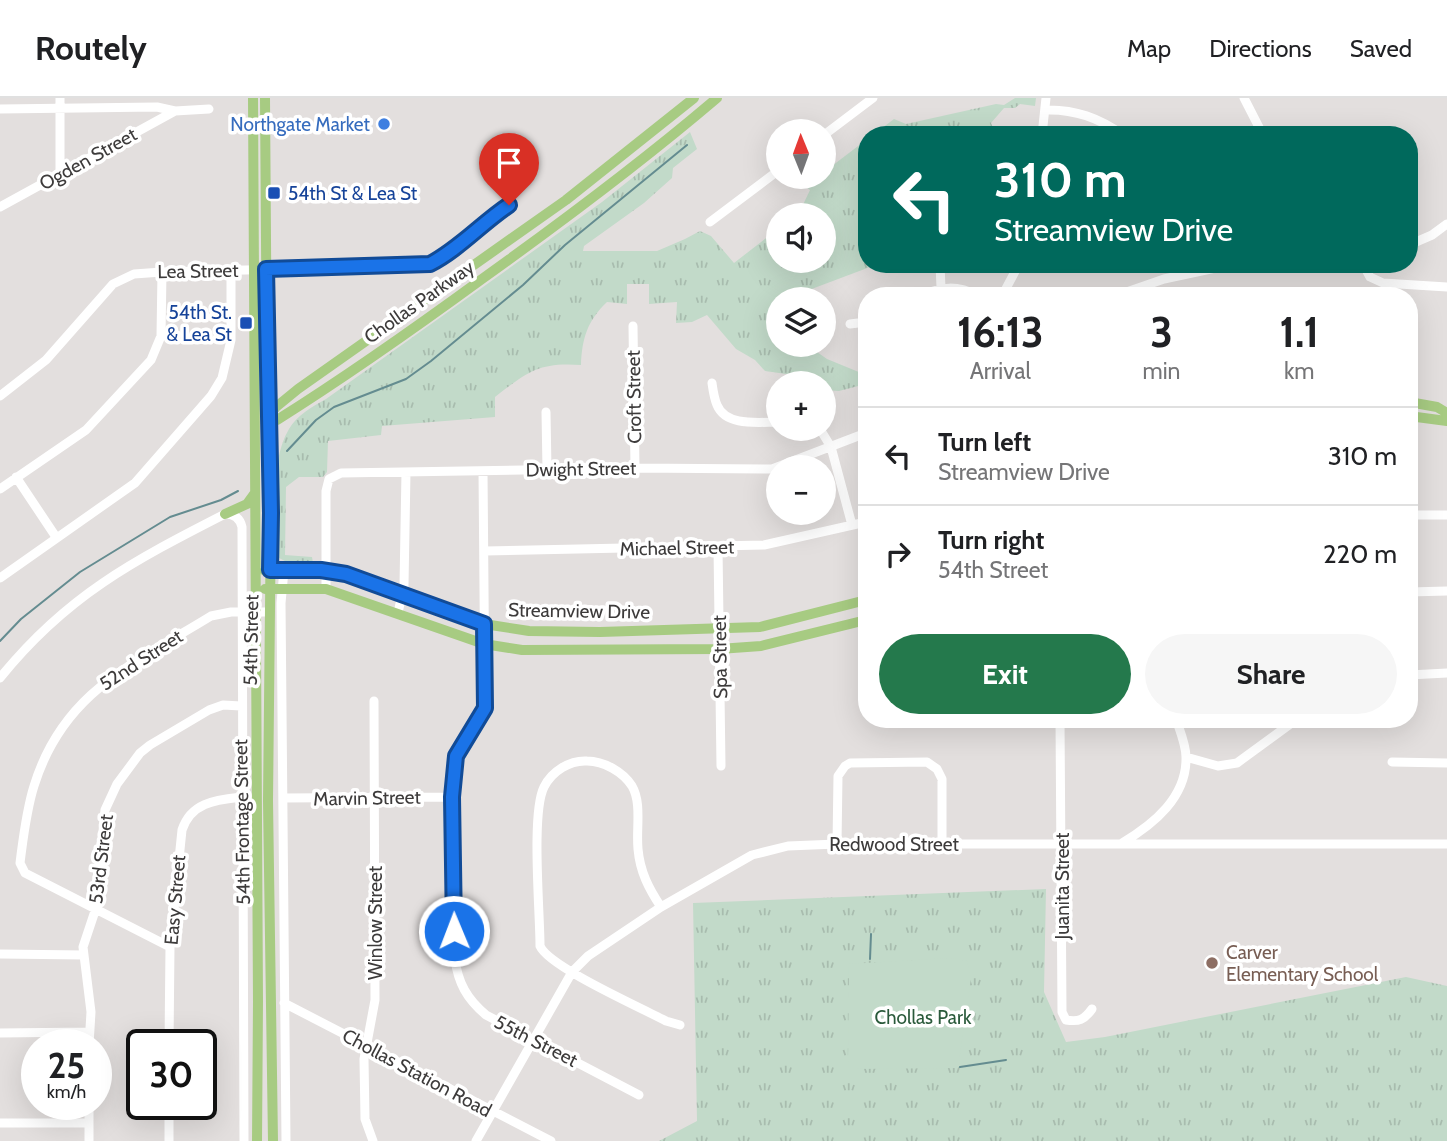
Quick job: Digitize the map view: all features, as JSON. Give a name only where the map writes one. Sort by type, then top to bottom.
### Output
[{"type":"main road","name":"54th Street","points":[[253,98],[257,1141]]},
{"type":"main road","name":"54th Street","points":[[265,98],[271,513],[268,787],[273,1141]]},
{"type":"main road","name":"Chollas Parkway","points":[[254,434],[298,389],[566,200],[694,98]]},
{"type":"main road","name":"Chollas Parkway","points":[[268,418],[277,421],[407,334],[569,218],[717,98]]},
{"type":"main road","points":[[267,381],[276,394],[287,394],[298,389]]},
{"type":"main road","points":[[1418,404],[1437,407],[1447,413]]},
{"type":"main road","points":[[1418,417],[1447,421]]},
{"type":"main road","points":[[225,514],[247,504],[254,493]]},
{"type":"main road","name":"Streamview Drive","points":[[255,571],[327,571],[358,577],[484,624],[529,631],[769,626],[858,602]]},
{"type":"main road","name":"Streamview Drive","points":[[255,590],[326,589],[484,645],[522,650],[719,649],[772,645],[858,622]]},
{"type":"street","points":[[836,126],[873,98]]},
{"type":"street","points":[[1043,126],[1046,98]]},
{"type":"street","points":[[1244,98],[1258,126]]},
{"type":"street","points":[[0,108],[60,103],[157,107],[175,111],[209,109]]},
{"type":"street","points":[[60,103],[60,174]]},
{"type":"street","points":[[1045,110],[1082,113],[1110,126]]},
{"type":"street","name":"Ogden Street","points":[[0,207],[175,111]]},
{"type":"street","points":[[710,222],[766,180]]},
{"type":"street","name":"Lea Street","points":[[0,396],[46,360],[113,284],[134,274],[430,264],[445,256],[509,205]]},
{"type":"street","points":[[1418,240],[1432,235],[1447,224]]},
{"type":"street","points":[[0,578],[135,482],[211,396],[222,378],[231,340],[231,271]]},
{"type":"street","points":[[0,489],[86,430],[151,360],[161,336],[162,272]]},
{"type":"street","points":[[1141,287],[1192,273]]},
{"type":"street","points":[[1368,273],[1370,277],[1384,283],[1447,287]]},
{"type":"street","points":[[850,324],[858,323]]},
{"type":"street","name":"Croft Street","points":[[633,326],[635,468]]},
{"type":"street","points":[[712,383],[717,405],[729,418],[766,422]]},
{"type":"street","points":[[546,412],[547,470]]},
{"type":"street","name":"Dwight Street","points":[[327,571],[327,491],[329,479],[341,473],[635,468],[772,469],[858,436]]},
{"type":"street","points":[[827,441],[852,525]]},
{"type":"street","name":"55th Street","points":[[483,471],[485,708],[456,756],[452,797],[454,959],[457,977],[473,1004],[486,1015],[639,1095]]},
{"type":"street","points":[[398,613],[403,594],[406,472]]},
{"type":"street","points":[[16,477],[57,537]]},
{"type":"street","points":[[0,678],[45,628],[93,588],[159,548],[225,514]]},
{"type":"street","name":"54th Frontage Street","points":[[225,514],[235,516],[242,527],[244,1141]]},
{"type":"street","points":[[1418,515],[1447,515]]},
{"type":"street","name":"Michael Street","points":[[485,551],[768,545],[858,524]]},
{"type":"street","name":"Spa Street","points":[[718,548],[721,766]]},
{"type":"street","name":"54th Frontage Street","points":[[284,570],[281,599],[286,1141]]},
{"type":"street","points":[[326,589],[327,571]]},
{"type":"street","points":[[1418,592],[1447,592]]},
{"type":"street","name":"52nd Street","points":[[96,908],[25,873],[20,863],[30,797],[48,751],[72,714],[103,682],[211,616],[224,612],[269,612]]},
{"type":"street","points":[[1418,675],[1447,673]]},
{"type":"street","name":"Winlow Street","points":[[373,702],[375,1000],[365,1045],[365,1119],[373,1141]]},
{"type":"street","name":"53rd Street","points":[[89,1029],[91,1012],[84,938],[96,908],[105,810],[117,784],[150,745],[209,710],[223,705],[241,705]]},
{"type":"street","name":"Juanita Street","points":[[1060,728],[1062,1012],[1066,1020],[1077,1021],[1092,1009]]},
{"type":"street","points":[[1122,843],[1148,825],[1177,795],[1185,772],[1186,757],[1178,728]]},
{"type":"street","points":[[1186,757],[1213,765],[1237,763],[1285,728]]},
{"type":"street","points":[[661,907],[641,869],[636,794],[629,782],[619,772],[604,764],[589,761],[572,762],[558,771],[545,785],[538,814],[542,951],[572,972],[666,1021],[680,1025]]},
{"type":"street","points":[[837,844],[838,776],[842,769],[849,763],[927,762],[937,769],[942,779],[942,844]]},
{"type":"street","points":[[1392,762],[1447,762]]},
{"type":"street","name":"Easy Street","points":[[169,1029],[170,947],[184,825],[193,811],[204,804],[242,797]]},
{"type":"street","name":"Marvin Street","points":[[283,798],[452,797]]},
{"type":"street","name":"Redwood Street","points":[[476,1141],[572,972],[589,956],[661,907],[752,855],[788,846],[837,844],[1447,844]]},
{"type":"street","points":[[96,908],[170,947]]},
{"type":"street","points":[[0,954],[84,955]]},
{"type":"street","name":"Chollas Station Road","points":[[284,1003],[551,1141]]},
{"type":"street","points":[[0,1033],[21,1033]]},
{"type":"street","points":[[169,1120],[169,1141]]},
{"type":"street","points":[[0,1123],[89,1123],[89,1141]]},
{"type":"green space","points":[[1015,98],[1036,98],[1035,106],[1020,104],[1015,108],[1004,108],[991,123],[992,126],[885,126],[894,119],[906,124],[996,104],[1004,105]]},
{"type":"green space","points":[[690,132],[697,149],[673,168],[672,178],[644,203],[584,246],[583,251],[657,251],[700,231],[711,236],[734,263],[766,238],[766,273],[836,273],[836,203],[804,203],[809,189],[836,189],[836,163],[858,146],[858,272],[817,287],[766,287],[766,357],[824,357],[858,372],[858,386],[836,391],[836,371],[765,371],[755,360],[736,349],[707,315],[692,322],[676,323],[677,302],[649,304],[649,284],[627,284],[627,304],[607,302],[590,323],[584,339],[581,365],[554,365],[525,375],[495,397],[495,417],[382,426],[381,435],[328,441],[327,472],[323,477],[299,477],[286,487],[285,555],[312,557],[313,563],[289,563],[277,557],[275,509],[279,458],[283,442],[296,420],[602,202]]},
{"type":"green space","name":"Chollas Park","points":[[1046,889],[1044,992],[1066,1042],[1105,1037],[1406,977],[1447,986],[1447,1141],[659,1141],[697,1121],[693,903]]},
{"type":"green space","points":[[950,958],[967,961],[971,978],[958,1068],[855,1069],[848,1061],[849,964]]},
{"type":"waterway","points":[[287,451],[316,420],[334,407],[406,379],[431,361],[523,285],[565,245],[687,145]]},
{"type":"waterway","points":[[0,641],[21,619],[80,572],[170,517],[221,500],[238,491]]},
{"type":"waterway","points":[[870,959],[871,934]]},
{"type":"waterway","points":[[960,1067],[1006,1060]]},
{"type":"place","name":"Northgate Market","points":[[384,124]]},
{"type":"place","name":"54th St & Lea St","points":[[274,193]]},
{"type":"place","name":"54th St. & Lea St","points":[[246,323]]},
{"type":"place","name":"Carver Elementary School","points":[[1212,963]]},
{"type":"route","points":[[454,931],[452,797],[456,756],[485,708],[484,624],[358,577],[321,570],[270,570],[266,269],[430,264],[445,256],[509,205]]}]
